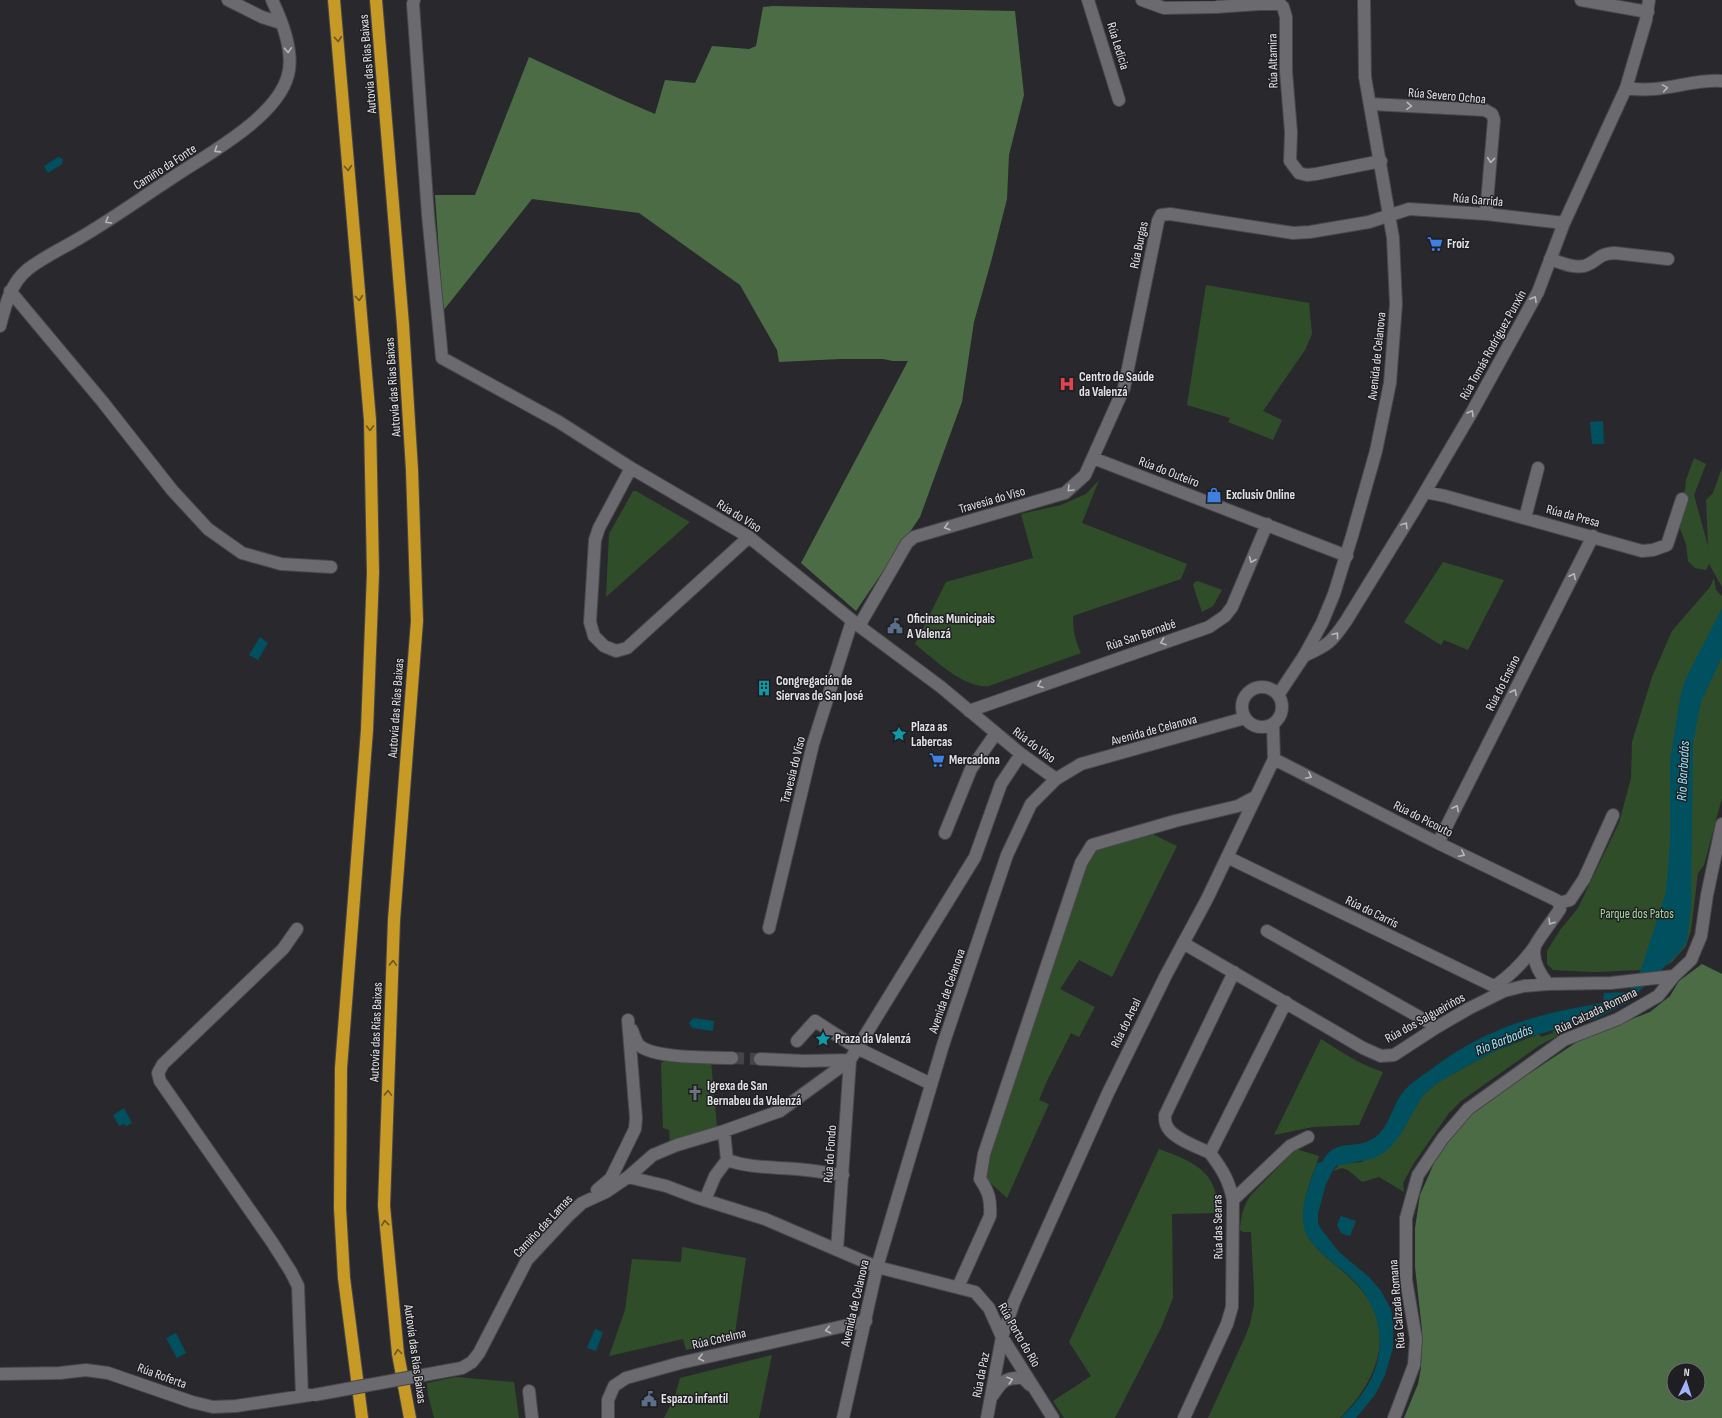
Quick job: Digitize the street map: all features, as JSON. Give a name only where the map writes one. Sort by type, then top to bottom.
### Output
[{"type":"highway","name":"Autovía das Rías Baixas","points":[[334,0],[370,420],[372,565],[367,730],[341,1068],[340,1208],[342,1247],[344,1278],[362,1418]]},
{"type":"highway","name":"Autovía das Rías Baixas","points":[[376,0],[403,325],[412,470],[417,621],[394,920],[384,1206],[398,1354],[410,1418]]},
{"type":"street","points":[[228,0],[262,17],[280,23]]},
{"type":"street","name":"Camiño da Fonte","points":[[0,326],[10,291],[26,270],[116,216],[172,177],[219,148],[246,129],[282,89],[288,75],[289,46],[272,0]]},
{"type":"street","name":"Rúa do Viso","points":[[414,0],[413,4],[428,215],[442,358],[559,422],[631,468],[749,537],[856,623],[941,687],[1021,754],[1056,779]]},
{"type":"street","name":"Rúa Ledicia","points":[[1088,0],[1120,100]]},
{"type":"street","name":"Rúa Altamira","points":[[1142,0],[1164,8],[1280,4],[1283,7],[1286,17],[1286,71],[1291,132],[1290,161],[1299,173],[1307,175],[1381,161]]},
{"type":"street","name":"Avenida de Celanova","points":[[1278,695],[1304,656],[1328,609],[1347,556],[1376,451],[1390,383],[1396,304],[1393,238],[1366,77],[1364,0]]},
{"type":"street","points":[[1581,0],[1648,6]]},
{"type":"street","name":"Rúa Tomás Rodríguez Punxín","points":[[1304,656],[1327,646],[1335,637],[1425,492],[1472,412],[1538,292],[1564,223],[1626,88],[1648,6]]},
{"type":"street","points":[[1626,88],[1654,90],[1712,80],[1722,81]]},
{"type":"street","name":"Rúa Severo Ochoa","points":[[1370,104],[1485,110],[1492,114],[1494,120],[1486,214]]},
{"type":"street","name":"Rúa Garrida","points":[[1390,215],[1409,209],[1486,214],[1564,223]]},
{"type":"street","name":"Rúa Burgas","points":[[1093,458],[1124,388],[1158,221],[1161,215],[1170,214],[1293,232],[1310,232],[1369,222],[1390,215]]},
{"type":"street","points":[[1550,259],[1580,267],[1587,265],[1598,257],[1611,253],[1668,259]]},
{"type":"street","points":[[10,291],[102,401],[172,490],[208,529],[242,553],[281,564],[331,567]]},
{"type":"street","name":"Rúa do Outeiro","points":[[1093,458],[1347,556]]},
{"type":"street","name":"Travesía do Viso","points":[[769,928],[813,744],[856,623],[906,543],[914,537],[1065,494],[1084,475],[1093,458]]},
{"type":"street","points":[[631,468],[594,540],[590,622],[594,636],[604,646],[616,651],[627,648],[749,537]]},
{"type":"street","points":[[1525,518],[1538,468]]},
{"type":"street","name":"Rúa da Presa","points":[[1425,492],[1593,536],[1642,551],[1652,550],[1667,545],[1682,499]]},
{"type":"street","name":"Rúa San Bernabé","points":[[969,711],[1209,627],[1225,616],[1232,607],[1267,524]]},
{"type":"street","name":"Rúa do Ensino","points":[[1438,843],[1593,536]]},
{"type":"street","points":[[1266,688],[1278,695],[1281,701],[1282,712],[1280,717],[1272,725],[1260,728],[1249,723],[1245,718],[1241,705],[1247,693],[1253,689],[1266,688]]},
{"type":"street","name":"Avenida de Celanova","points":[[843,1418],[877,1267],[932,1084],[1007,855],[1031,804],[1056,779],[1081,764],[1245,718]]},
{"type":"street","name":"Rúa do Areal","points":[[1002,1337],[1017,1296],[1108,1093],[1227,857],[1274,759],[1272,725]]},
{"type":"street","name":"Rúa do Viso","points":[[945,832],[971,769],[996,733]]},
{"type":"street","points":[[760,1059],[804,1061],[850,1060],[975,857],[1001,784],[1021,754]]},
{"type":"street","name":"Rúa do Picouto","points":[[1274,759],[1438,843],[1556,900],[1559,904]]},
{"type":"street","points":[[958,1287],[990,1216],[988,1190],[980,1179],[984,1154],[1079,870],[1092,845],[1175,820],[1238,806],[1255,797]]},
{"type":"street","points":[[1499,989],[1523,964],[1560,909],[1559,904],[1570,900],[1584,879],[1613,815]]},
{"type":"street","name":"Rúa Calzada Romana","points":[[1394,1418],[1414,1365],[1416,1339],[1406,1280],[1406,1218],[1418,1175],[1443,1138],[1468,1110],[1564,1040],[1618,1019],[1658,996],[1674,976],[1691,960],[1701,936],[1707,895],[1722,824]]},
{"type":"street","name":"Rúa do Carris","points":[[1227,857],[1499,989]]},
{"type":"street","points":[[297,929],[283,949],[163,1064],[158,1073],[160,1081],[272,1242],[298,1286],[302,1396]]},
{"type":"street","points":[[1267,932],[1437,1027]]},
{"type":"street","name":"Rúa dos Salgueiriños","points":[[1183,943],[1363,1048],[1381,1056],[1394,1055],[1499,989],[1548,984],[1611,983],[1674,976]]},
{"type":"street","points":[[1535,946],[1536,962],[1540,974],[1548,984]]},
{"type":"street","points":[[1234,972],[1165,1115],[1166,1124],[1169,1131],[1178,1138],[1210,1153],[1286,1002]]},
{"type":"street","points":[[582,1203],[611,1178],[635,1129],[636,1118],[628,1020],[639,1045],[649,1052],[668,1055],[732,1058]]},
{"type":"street","points":[[797,1041],[815,1022],[857,1048],[932,1084]]},
{"type":"street","name":"Camiño das Lamas","points":[[314,1395],[462,1368],[472,1362],[479,1353],[527,1260],[582,1203],[606,1192],[628,1177],[645,1160],[653,1155],[677,1145],[724,1131],[780,1111],[850,1060]]},
{"type":"street","name":"Rúa do Fondo","points":[[837,1250],[850,1060]]},
{"type":"street","points":[[705,1200],[715,1176],[727,1160],[724,1131]]},
{"type":"street","points":[[1233,1200],[1290,1146],[1308,1137]]},
{"type":"street","name":"Rúa das Searas","points":[[1184,1418],[1227,1324],[1232,1307],[1233,1200],[1230,1185],[1224,1172],[1210,1153]]},
{"type":"street","points":[[727,1160],[755,1167],[796,1169],[843,1175]]},
{"type":"street","points":[[628,1177],[666,1186],[765,1219],[877,1267]]},
{"type":"street","name":"Rúa Porto do Río","points":[[877,1267],[975,1292],[989,1308],[1002,1337],[1053,1418]]},
{"type":"street","name":"Rúa Cotelma","points":[[608,1418],[608,1400],[614,1386],[626,1378],[680,1363],[866,1321]]},
{"type":"street","name":"Rúa da Paz","points":[[987,1418],[1002,1337]]},
{"type":"street","name":"Rúa Roferta","points":[[0,1374],[60,1373],[86,1370],[108,1373],[192,1402],[213,1407],[236,1406],[314,1395]]},
{"type":"street","points":[[990,1399],[1001,1383],[1011,1377],[1023,1378],[1034,1389]]},
{"type":"street","points":[[529,1391],[532,1418]]},
{"type":"green space","points":[[763,7],[1015,11],[1024,95],[1009,155],[1007,199],[974,322],[962,402],[920,517],[856,611],[801,563],[908,361],[883,359],[840,359],[779,362],[777,350],[740,285],[639,213],[532,199],[443,311],[435,195],[475,195],[529,57],[655,114],[665,80],[695,83],[712,46],[749,49],[756,46]]},
{"type":"green space","points":[[1206,285],[1309,303],[1312,334],[1305,350],[1263,411],[1282,420],[1273,440],[1228,422],[1230,418],[1187,405]]},
{"type":"green space","points":[[1694,458],[1706,464],[1694,495],[1708,546],[1706,500],[1713,493],[1722,468],[1722,587],[1709,564],[1706,570],[1695,568],[1688,561],[1686,544],[1677,521],[1686,480]]},
{"type":"green space","points":[[1099,480],[1082,523],[1187,564],[1181,579],[1073,616],[1073,626],[1077,644],[1081,653],[989,686],[979,686],[960,678],[940,665],[915,644],[946,582],[1033,558],[1021,514],[1061,505],[1086,494]]},
{"type":"green space","points":[[633,491],[636,491],[690,522],[606,597],[609,534]]},
{"type":"green space","points":[[1443,562],[1504,580],[1468,650],[1444,640],[1441,645],[1404,622]]},
{"type":"green space","name":"Parque dos Patos","points":[[1714,578],[1716,590],[1722,596],[1722,798],[1704,865],[1698,873],[1691,930],[1686,946],[1672,962],[1663,967],[1641,970],[1594,972],[1553,970],[1547,964],[1547,951],[1560,930],[1578,908],[1619,823],[1631,778],[1632,742],[1652,677],[1672,631],[1710,587]]},
{"type":"green space","points":[[1198,581],[1222,590],[1213,606],[1202,612],[1193,585]]},
{"type":"green space","points":[[1144,830],[1177,846],[1112,977],[1079,960],[1060,989],[1095,1007],[1079,1037],[1071,1033],[1047,1081],[1039,1100],[1049,1104],[1007,1198],[985,1178],[984,1154],[1092,845]]},
{"type":"green space","points":[[1702,964],[1722,974],[1722,1418],[1404,1418],[1418,1384],[1421,1368],[1422,1330],[1415,1267],[1415,1228],[1420,1195],[1438,1154],[1472,1114],[1506,1089],[1583,1038],[1650,1012],[1670,996],[1679,981]]},
{"type":"green space","points":[[1570,1027],[1571,1029],[1540,1045],[1461,1101],[1449,1113],[1414,1163],[1403,1183],[1404,1192],[1379,1177],[1362,1182],[1348,1170],[1342,1168],[1333,1171],[1340,1164],[1362,1162],[1413,1111],[1423,1095],[1440,1081],[1493,1052],[1539,1034],[1541,1037],[1553,1033],[1553,1031]]},
{"type":"green space","points":[[1321,1039],[1359,1062],[1383,1072],[1359,1125],[1313,1127],[1274,1135]]},
{"type":"green space","points":[[666,1060],[711,1061],[717,1127],[670,1143],[669,1130],[663,1128],[661,1063]]},
{"type":"green space","points":[[1159,1149],[1184,1159],[1205,1173],[1214,1188],[1218,1213],[1172,1214],[1173,1298],[1161,1328],[1115,1418],[1064,1418],[1053,1401],[1091,1376],[1069,1342]]},
{"type":"green space","points":[[1296,1149],[1319,1156],[1304,1203],[1303,1213],[1306,1232],[1314,1245],[1350,1278],[1365,1295],[1375,1313],[1379,1331],[1379,1349],[1375,1367],[1366,1385],[1340,1418],[1208,1418],[1245,1337],[1250,1324],[1254,1305],[1251,1232],[1243,1232],[1240,1230],[1243,1211],[1251,1195]]},
{"type":"green space","points":[[682,1247],[746,1258],[734,1340],[686,1350],[683,1339],[609,1356],[625,1310],[632,1259],[681,1262]]},
{"type":"green space","points":[[772,1355],[759,1418],[664,1418],[675,1396],[680,1378]]},
{"type":"green space","points":[[456,1377],[514,1382],[519,1418],[434,1418],[428,1395],[427,1383]]},
{"type":"water","points":[[58,157],[63,159],[62,164],[48,173],[44,166]]},
{"type":"water","points":[[1603,421],[1604,444],[1592,444],[1590,422]]},
{"type":"water","name":"Rio Barbadás","points":[[1722,608],[1722,657],[1701,702],[1693,743],[1691,907],[1687,941],[1679,953],[1628,1002],[1595,1019],[1528,1037],[1493,1052],[1440,1081],[1423,1095],[1401,1134],[1389,1149],[1375,1158],[1336,1166],[1326,1184],[1318,1213],[1318,1223],[1339,1252],[1369,1277],[1381,1291],[1391,1309],[1393,1324],[1393,1348],[1385,1375],[1375,1395],[1356,1418],[1341,1418],[1366,1388],[1373,1374],[1378,1359],[1380,1344],[1379,1329],[1369,1301],[1361,1288],[1318,1250],[1305,1231],[1303,1223],[1304,1205],[1308,1188],[1317,1163],[1322,1162],[1334,1149],[1341,1146],[1363,1143],[1371,1140],[1379,1134],[1386,1125],[1406,1088],[1454,1053],[1474,1042],[1514,1024],[1556,1012],[1603,1003],[1604,993],[1629,992],[1641,970],[1666,892],[1670,841],[1670,761],[1680,698],[1685,680]]},
{"type":"water","points":[[260,637],[268,643],[258,660],[249,655]]},
{"type":"water","points":[[693,1018],[714,1021],[713,1031],[692,1028],[689,1023]]},
{"type":"water","points":[[124,1108],[132,1123],[126,1126],[124,1124],[119,1126],[113,1115]]},
{"type":"water","points":[[1341,1216],[1356,1221],[1350,1236],[1341,1233],[1337,1225]]},
{"type":"water","points":[[595,1329],[603,1332],[596,1351],[587,1348]]},
{"type":"water","points":[[176,1333],[186,1353],[177,1358],[166,1338]]},
{"type":"tunnel","points":[[732,1058],[760,1059]]},
{"type":"place","name":"Froiz","points":[[1435,244]]},
{"type":"place","name":"Centro de Saúde da Valenzá","points":[[1067,384]]},
{"type":"place","name":"Exclusiv Online","points":[[1214,495]]},
{"type":"place","name":"Oficinas Municipais A Valenzá","points":[[895,626]]},
{"type":"place","name":"Congregación de Siervas de San José","points":[[764,688]]},
{"type":"place","name":"Plaza as Labercas","points":[[899,734]]},
{"type":"place","name":"Mercadona","points":[[937,760]]},
{"type":"place","name":"Praza da Valenzá","points":[[823,1039]]},
{"type":"place","name":"Igrexa de San Bernabeu da Valenzá","points":[[695,1093]]},
{"type":"place","name":"Espazo infantil","points":[[649,1399]]}]
